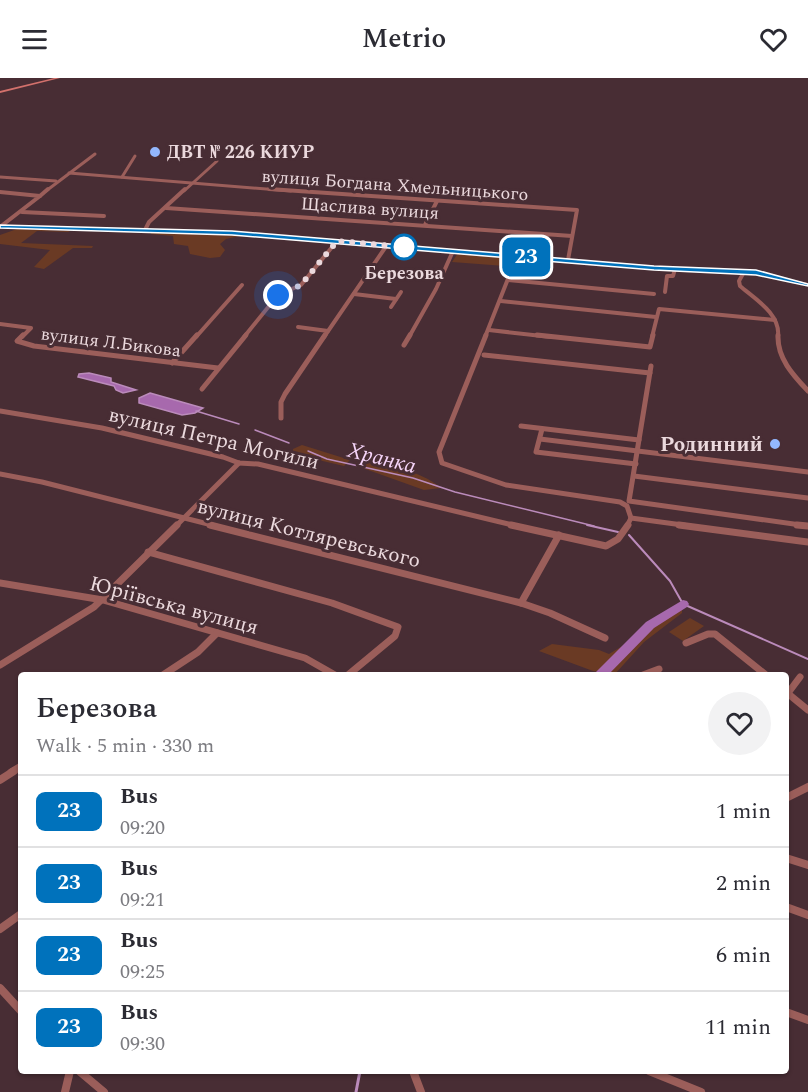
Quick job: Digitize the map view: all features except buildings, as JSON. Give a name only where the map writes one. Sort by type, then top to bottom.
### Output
[{"type":"main road","points":[[0,92],[58,78]]},
{"type":"street","points":[[0,227],[95,154]]},
{"type":"street","points":[[122,177],[135,156]]},
{"type":"street","points":[[145,230],[149,222],[217,161]]},
{"type":"street","name":"вулиця Богдана Хмельницького","points":[[69,173],[184,181],[190,184],[577,210],[572,236]]},
{"type":"street","points":[[0,177],[57,181]]},
{"type":"street","points":[[0,192],[40,196]]},
{"type":"street","points":[[425,225],[437,201]]},
{"type":"street","name":"Щаслива вулиця","points":[[166,208],[572,236]]},
{"type":"street","points":[[21,212],[105,216]]},
{"type":"street","points":[[0,227],[204,231],[568,261],[744,272],[808,284]]},
{"type":"street","points":[[568,261],[572,236]]},
{"type":"street","points":[[202,389],[278,295],[301,285],[337,241]]},
{"type":"street","points":[[282,418],[281,402],[285,394],[387,245]]},
{"type":"street","points":[[404,345],[436,289],[453,251]]},
{"type":"street","points":[[517,256],[501,301],[438,452],[441,463],[506,485],[620,502],[627,506],[631,518],[808,542]]},
{"type":"street","points":[[665,292],[667,276],[673,276],[675,269]]},
{"type":"street","points":[[744,272],[739,281],[743,291],[772,314],[779,329],[777,336],[779,347],[787,368],[808,391]]},
{"type":"street","points":[[508,279],[654,294]]},
{"type":"street","points":[[172,363],[242,285]]},
{"type":"street","points":[[391,307],[401,292]]},
{"type":"street","points":[[354,294],[396,299]]},
{"type":"street","points":[[501,301],[656,317]]},
{"type":"street","points":[[489,330],[650,347],[656,317],[660,309],[775,320]]},
{"type":"street","name":"вулиця Л.Бикова","points":[[0,324],[31,328],[17,340],[18,343],[218,369]]},
{"type":"street","points":[[298,327],[328,331]]},
{"type":"street","points":[[484,355],[650,373]]},
{"type":"street","points":[[651,366],[629,501],[808,526]]},
{"type":"street","name":"вулиця Петра Могили","points":[[0,411],[102,428],[223,457],[239,463],[258,464],[606,546],[615,543],[624,533],[631,518]]},
{"type":"street","points":[[521,426],[639,440]]},
{"type":"street","points":[[542,429],[536,452],[636,465]]},
{"type":"street","points":[[540,439],[808,472]]},
{"type":"street","points":[[0,664],[45,639],[103,600],[148,552],[239,463]]},
{"type":"street","name":"вулиця Котляревського","points":[[0,474],[521,603],[550,613],[605,638]]},
{"type":"street","points":[[634,476],[808,498]]},
{"type":"street","points":[[521,603],[559,535]]},
{"type":"street","points":[[148,552],[332,603],[398,627],[395,636],[352,672]]},
{"type":"street","name":"Юріївська вулиця","points":[[0,583],[103,600],[304,658],[330,672]]},
{"type":"street","points":[[168,672],[198,652],[217,633]]},
{"type":"street","points":[[686,643],[708,634],[715,634],[762,672]]},
{"type":"street","points":[[652,672],[659,669]]},
{"type":"street","points":[[789,691],[800,677]]},
{"type":"street","points":[[789,695],[808,710]]},
{"type":"street","points":[[0,780],[18,768]]},
{"type":"street","points":[[789,796],[808,787]]},
{"type":"street","points":[[789,859],[808,865]]},
{"type":"street","points":[[789,908],[808,915]]},
{"type":"street","points":[[0,929],[18,916]]},
{"type":"street","points":[[0,988],[18,1008]]},
{"type":"street","points":[[789,1013],[808,1020]]},
{"type":"street","points":[[65,1092],[69,1074]]},
{"type":"street","points":[[83,1074],[104,1092]]},
{"type":"street","points":[[414,1074],[421,1092]]},
{"type":"street","points":[[656,1074],[701,1092]]},
{"type":"shaded area","points":[[17,229],[70,231],[37,231],[21,243],[93,246],[92,248],[73,248],[44,269],[34,267],[50,250],[0,244],[0,235]]},
{"type":"shaded area","points":[[151,232],[240,236],[226,239],[220,244],[225,250],[220,257],[210,258],[190,254],[188,246],[174,244],[173,236],[151,234]]},
{"type":"shaded area","points":[[458,253],[515,258],[505,266],[452,262]]},
{"type":"shaded area","points":[[89,373],[111,378],[111,382],[136,390],[123,393],[116,390],[114,386],[78,377],[79,374]]},
{"type":"shaded area","points":[[150,393],[203,408],[195,413],[182,415],[139,403],[139,398]]},
{"type":"shaded area","points":[[302,445],[350,460],[344,466],[293,454],[293,449]]},
{"type":"shaded area","points":[[359,460],[413,472],[441,488],[424,490],[357,466],[356,463]]},
{"type":"shaded area","points":[[682,610],[682,613],[644,642],[617,672],[593,671],[539,651],[552,644],[599,650],[609,654],[624,645],[665,612]]},
{"type":"shaded area","points":[[690,618],[704,626],[683,641],[669,632]]},
{"type":"waterway","name":"Хранка","points":[[196,411],[239,424]]},
{"type":"waterway","name":"Хранка","points":[[255,430],[289,443]]},
{"type":"waterway","name":"Хранка","points":[[308,451],[327,459],[413,478],[455,492],[594,526]]},
{"type":"waterway","name":"Хранка","points":[[587,525],[618,532]]},
{"type":"waterway","name":"Хранка","points":[[629,535],[670,581],[683,604],[808,659]]},
{"type":"waterway","points":[[603,672],[650,625],[683,604]]},
{"type":"waterway","points":[[356,1092],[359,1074]]},
{"type":"bus line","name":"23","points":[[0,227],[232,233],[654,268],[756,273],[808,284]]},
{"type":"place","name":"ДВТ № 226 КИУР","points":[[155,152]]},
{"type":"place","name":"Березова","points":[[404,247]]},
{"type":"place","name":"Родинний","points":[[775,444]]},
{"type":"route","points":[[278,295],[301,285],[337,241],[404,247]]}]
